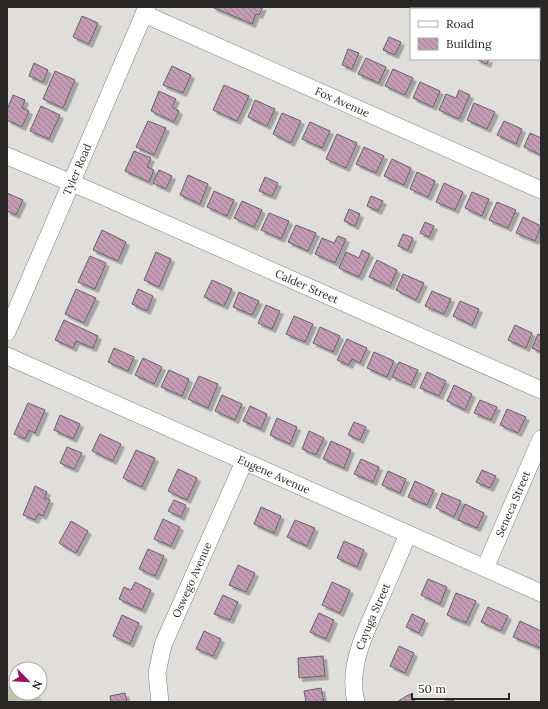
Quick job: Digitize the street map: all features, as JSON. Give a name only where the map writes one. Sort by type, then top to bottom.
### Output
[{"type":"street","name":"Tyler Road","points":[[7,332],[146,11]]},
{"type":"street","name":"Fox Avenue","points":[[146,11],[541,190]]},
{"type":"street","name":"Calder Street","points":[[7,156],[72,183],[541,390]]},
{"type":"street","name":"Eugene Avenue","points":[[7,356],[541,593]]},
{"type":"street","name":"Seneca Street","points":[[485,568],[541,439]]},
{"type":"street","name":"Oswego Avenue","points":[[160,702],[157,673],[164,645],[244,462]]},
{"type":"street","name":"Cayuga Street","points":[[356,702],[354,681],[363,638],[408,534]]},
{"type":"green space","points":[[7,686],[8,701],[41,701],[40,702],[7,702]]},
{"type":"building","points":[[212,7],[263,7],[259,15],[256,14],[252,24]]},
{"type":"building","points":[[458,7],[474,7],[474,8]]},
{"type":"building","points":[[483,7],[506,7],[506,8]]},
{"type":"building","points":[[82,16],[98,23],[89,44],[73,37]]},
{"type":"building","points":[[540,24],[541,25],[540,40]]},
{"type":"building","points":[[389,37],[401,42],[395,55],[383,50]]},
{"type":"building","points":[[348,49],[359,53],[352,69],[342,65]]},
{"type":"building","points":[[366,58],[386,67],[379,83],[358,74]]},
{"type":"building","points":[[478,60],[489,60],[487,64]]},
{"type":"building","points":[[34,63],[48,70],[43,82],[29,76]]},
{"type":"building","points":[[172,66],[191,75],[183,93],[163,85]]},
{"type":"building","points":[[393,69],[413,78],[405,95],[385,86]]},
{"type":"building","points":[[55,71],[75,80],[63,108],[43,99]]},
{"type":"building","points":[[420,82],[440,91],[433,107],[413,98]]},
{"type":"building","points":[[224,85],[249,96],[237,121],[213,110]]},
{"type":"building","points":[[459,90],[470,95],[459,119],[439,110],[446,94],[456,98]]},
{"type":"building","points":[[159,91],[176,99],[172,107],[179,111],[174,122],[151,111]]},
{"type":"building","points":[[13,95],[25,100],[22,108],[29,111],[22,127],[7,120],[7,110]]},
{"type":"building","points":[[255,100],[275,109],[267,126],[248,117]]},
{"type":"building","points":[[474,103],[495,112],[487,129],[467,120]]},
{"type":"building","points":[[41,106],[60,115],[49,139],[30,131]]},
{"type":"building","points":[[282,113],[301,121],[291,143],[273,134]]},
{"type":"building","points":[[148,121],[166,128],[154,155],[136,147]]},
{"type":"building","points":[[504,121],[522,129],[516,144],[497,135]]},
{"type":"building","points":[[310,122],[330,131],[322,148],[302,139]]},
{"type":"building","points":[[530,133],[541,138],[541,155],[524,147]]},
{"type":"building","points":[[337,134],[357,143],[346,168],[326,159]]},
{"type":"building","points":[[364,147],[384,156],[376,173],[356,164]]},
{"type":"building","points":[[134,151],[151,158],[147,167],[154,170],[149,182],[125,171]]},
{"type":"building","points":[[392,159],[411,168],[404,185],[384,176]]},
{"type":"building","points":[[159,170],[172,176],[166,189],[153,183]]},
{"type":"building","points":[[417,172],[435,181],[428,197],[410,189]]},
{"type":"building","points":[[188,175],[208,184],[200,204],[180,195]]},
{"type":"building","points":[[265,177],[278,183],[272,196],[259,191]]},
{"type":"building","points":[[444,183],[463,192],[455,210],[436,202]]},
{"type":"building","points":[[214,191],[234,200],[227,216],[207,207]]},
{"type":"building","points":[[472,192],[489,199],[482,216],[465,208]]},
{"type":"building","points":[[7,193],[23,200],[16,215],[7,211]]},
{"type":"building","points":[[371,196],[383,201],[378,211],[367,206]]},
{"type":"building","points":[[242,201],[262,210],[254,227],[234,218]]},
{"type":"building","points":[[497,202],[516,210],[508,228],[489,220]]},
{"type":"building","points":[[349,209],[360,214],[355,226],[344,221]]},
{"type":"building","points":[[269,213],[289,221],[281,239],[261,230]]},
{"type":"building","points":[[523,217],[541,226],[535,241],[516,233]]},
{"type":"building","points":[[425,222],[434,226],[429,237],[420,233]]},
{"type":"building","points":[[296,225],[316,233],[308,251],[288,242]]},
{"type":"building","points":[[102,230],[126,242],[118,261],[93,250]]},
{"type":"building","points":[[403,234],[413,238],[408,250],[398,246]]},
{"type":"building","points":[[338,236],[346,239],[335,263],[315,254],[322,238],[334,243]]},
{"type":"building","points":[[362,250],[370,254],[359,277],[339,268],[346,252],[359,258]]},
{"type":"building","points":[[156,252],[171,259],[159,287],[144,280]]},
{"type":"building","points":[[90,256],[106,263],[95,289],[78,282]]},
{"type":"building","points":[[377,260],[397,270],[390,286],[369,277]]},
{"type":"building","points":[[403,274],[424,283],[416,300],[396,290]]},
{"type":"building","points":[[212,280],[232,289],[224,306],[204,297]]},
{"type":"building","points":[[76,289],[96,298],[84,323],[65,314]]},
{"type":"building","points":[[138,289],[153,296],[147,311],[132,304]]},
{"type":"building","points":[[432,291],[451,299],[444,314],[425,306]]},
{"type":"building","points":[[239,292],[259,301],[252,315],[233,307]]},
{"type":"building","points":[[460,301],[479,309],[472,325],[453,316]]},
{"type":"building","points":[[266,305],[280,311],[272,329],[258,323]]},
{"type":"building","points":[[294,316],[313,324],[305,342],[286,334]]},
{"type":"building","points":[[64,320],[98,336],[93,348],[76,341],[73,348],[55,340]]},
{"type":"building","points":[[515,325],[532,333],[526,348],[508,340]]},
{"type":"building","points":[[320,327],[340,336],[333,352],[313,343]]},
{"type":"building","points":[[538,334],[541,335],[541,352],[532,348]]},
{"type":"building","points":[[347,339],[367,348],[360,363],[352,359],[349,365],[337,360]]},
{"type":"building","points":[[114,348],[134,357],[128,371],[108,362]]},
{"type":"building","points":[[374,352],[394,361],[387,377],[367,368]]},
{"type":"building","points":[[143,358],[162,367],[154,384],[135,375]]},
{"type":"building","points":[[399,362],[418,370],[411,385],[392,377]]},
{"type":"building","points":[[169,370],[189,379],[182,396],[161,387]]},
{"type":"building","points":[[427,372],[446,381],[439,396],[420,388]]},
{"type":"building","points":[[199,376],[218,384],[208,408],[188,399]]},
{"type":"building","points":[[454,385],[472,394],[465,410],[447,401]]},
{"type":"building","points":[[222,395],[242,404],[235,420],[215,411]]},
{"type":"building","points":[[480,400],[497,407],[491,420],[474,413]]},
{"type":"building","points":[[28,403],[45,410],[35,433],[29,430],[25,439],[14,434]]},
{"type":"building","points":[[250,406],[267,414],[261,429],[243,421]]},
{"type":"building","points":[[507,409],[526,417],[518,433],[500,425]]},
{"type":"building","points":[[60,415],[80,424],[73,439],[54,430]]},
{"type":"building","points":[[277,418],[297,427],[290,444],[270,435]]},
{"type":"building","points":[[354,422],[366,427],[360,440],[348,435]]},
{"type":"building","points":[[309,431],[324,438],[316,455],[302,449]]},
{"type":"building","points":[[100,434],[121,444],[113,461],[92,451]]},
{"type":"building","points":[[331,441],[351,450],[344,468],[323,459]]},
{"type":"building","points":[[67,447],[82,453],[74,469],[60,463]]},
{"type":"building","points":[[136,450],[155,458],[142,487],[123,478]]},
{"type":"building","points":[[361,459],[379,467],[373,482],[354,474]]},
{"type":"building","points":[[178,469],[197,478],[187,500],[168,491]]},
{"type":"building","points":[[482,470],[496,476],[490,488],[476,482]]},
{"type":"building","points":[[388,471],[406,479],[400,493],[382,485]]},
{"type":"building","points":[[415,481],[434,490],[427,505],[408,497]]},
{"type":"building","points":[[35,486],[47,492],[44,498],[50,500],[43,516],[38,514],[35,520],[23,515]]},
{"type":"building","points":[[442,493],[461,501],[454,517],[436,508]]},
{"type":"building","points":[[174,500],[186,505],[181,517],[168,511]]},
{"type":"building","points":[[465,504],[484,513],[477,528],[458,520]]},
{"type":"building","points":[[261,507],[281,516],[274,533],[254,524]]},
{"type":"building","points":[[163,519],[180,527],[171,546],[154,539]]},
{"type":"building","points":[[295,520],[315,528],[307,546],[287,537]]},
{"type":"building","points":[[71,521],[88,531],[76,553],[59,543]]},
{"type":"building","points":[[344,541],[364,550],[357,567],[337,558]]},
{"type":"building","points":[[148,549],[164,556],[155,576],[139,569]]},
{"type":"building","points":[[238,565],[255,573],[246,592],[229,585]]},
{"type":"building","points":[[428,579],[447,587],[440,604],[421,595]]},
{"type":"building","points":[[135,582],[151,590],[142,610],[119,599],[124,587],[131,590]]},
{"type":"building","points":[[332,582],[350,590],[340,613],[322,605]]},
{"type":"building","points":[[456,593],[476,601],[466,623],[447,615]]},
{"type":"building","points":[[223,595],[238,602],[230,620],[214,614]]},
{"type":"building","points":[[488,607],[508,616],[501,631],[481,622]]},
{"type":"building","points":[[319,613],[334,620],[326,639],[310,632]]},
{"type":"building","points":[[412,614],[425,620],[419,633],[406,627]]},
{"type":"building","points":[[122,615],[139,623],[130,644],[113,636]]},
{"type":"building","points":[[520,621],[541,631],[540,648],[513,637]]},
{"type":"building","points":[[204,631],[221,639],[213,656],[196,649]]},
{"type":"building","points":[[399,646],[414,653],[405,673],[390,666]]},
{"type":"building","points":[[323,656],[325,676],[299,678],[298,658]]},
{"type":"building","points":[[321,688],[324,702],[306,702],[304,691]]},
{"type":"building","points":[[125,693],[127,702],[111,702],[110,696]]},
{"type":"building","points":[[410,694],[414,702],[397,702]]},
{"type":"building","points":[[447,698],[456,702],[445,702]]}]
